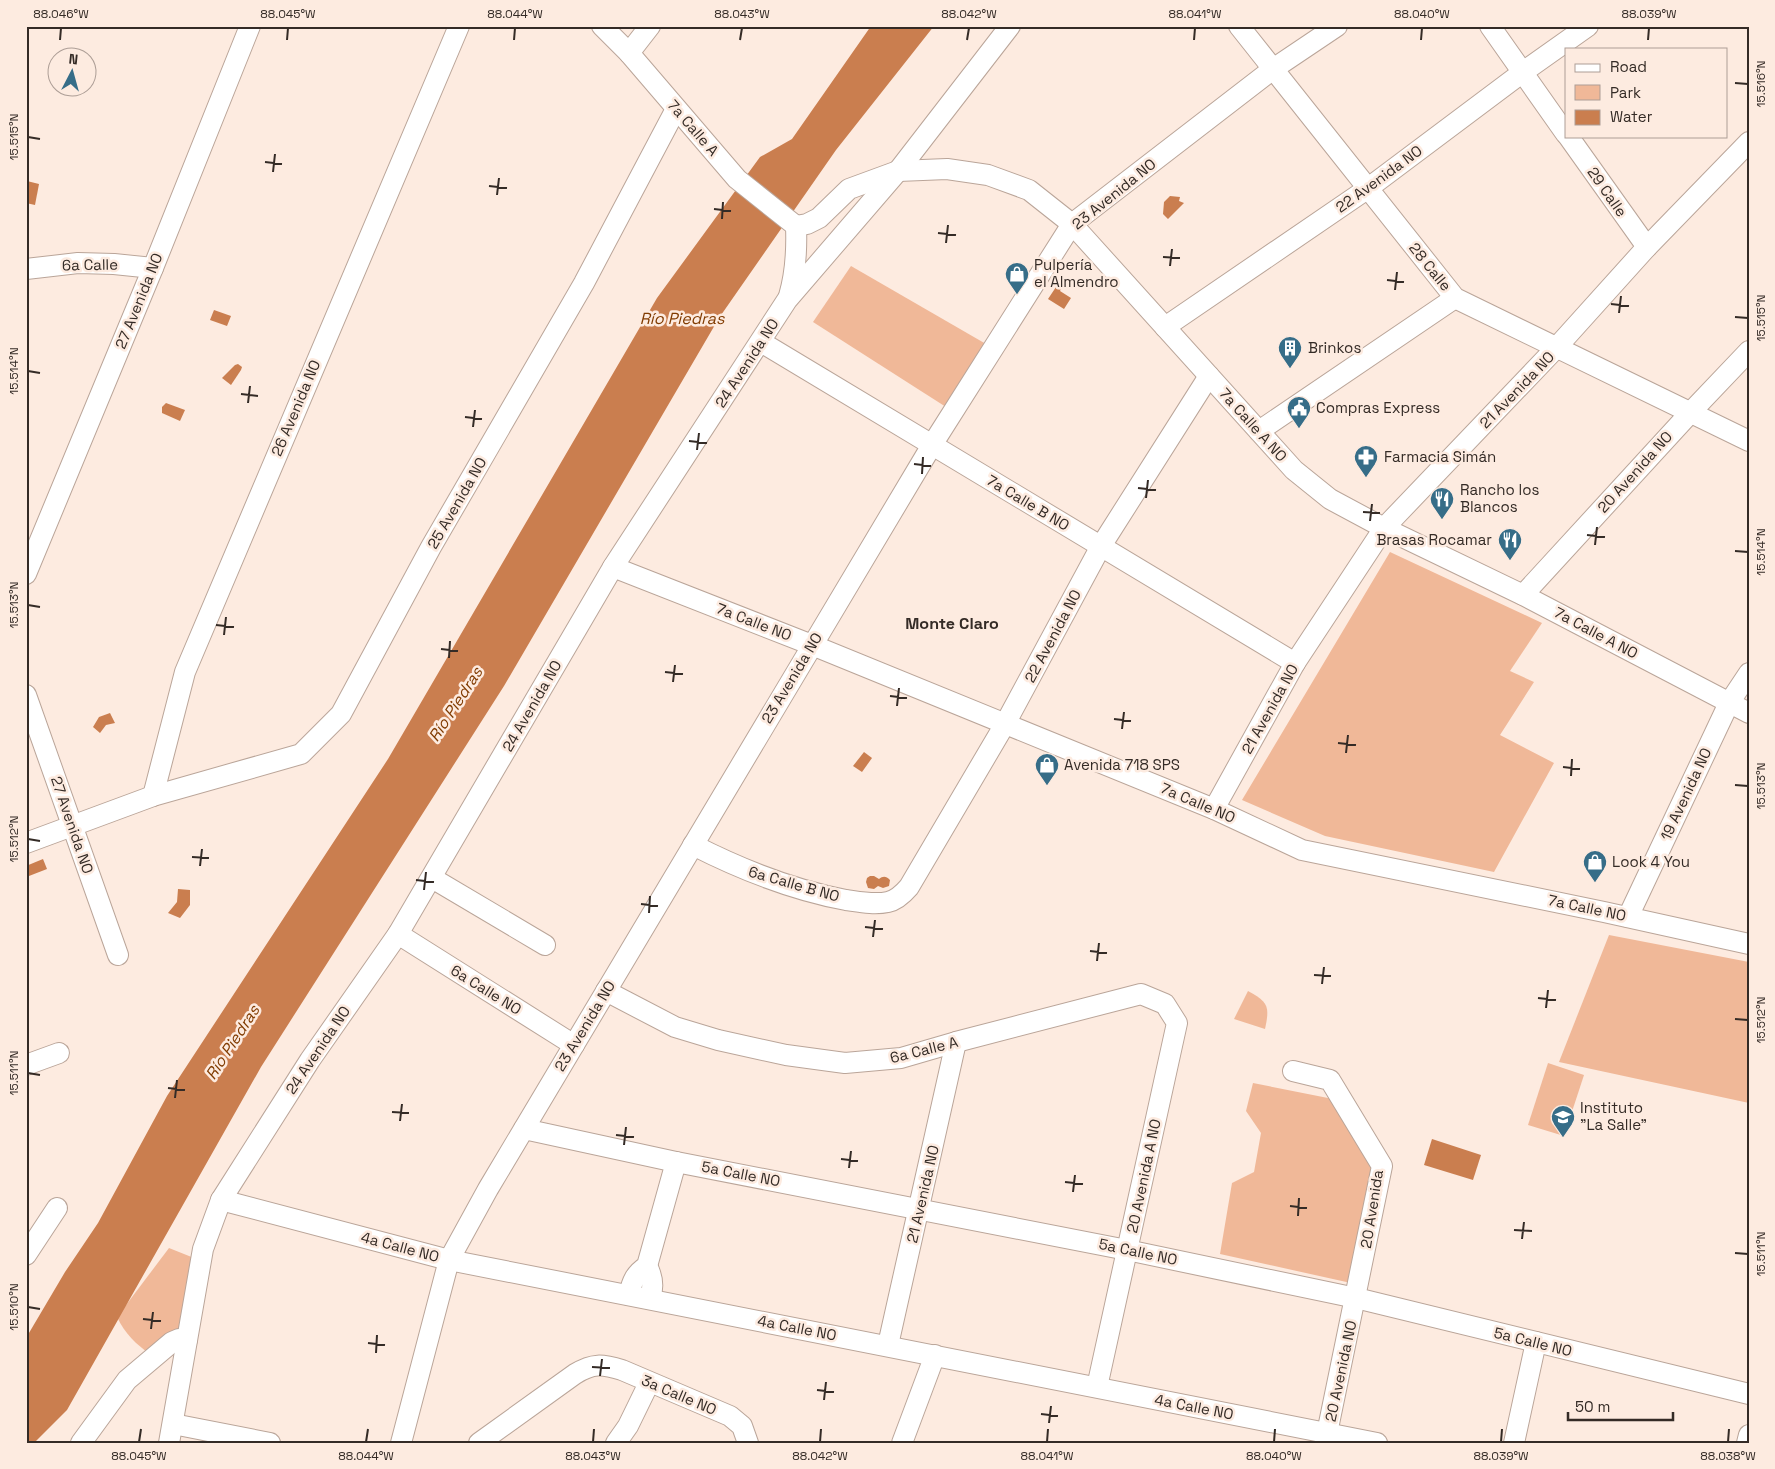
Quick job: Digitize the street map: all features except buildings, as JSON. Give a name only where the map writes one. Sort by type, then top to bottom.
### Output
[{"type":"street","name":"27 Avenida NO","points":[[29,560],[153,268],[250,26]]},
{"type":"street","name":"26 Avenida NO","points":[[153,796],[185,672],[459,26]]},
{"type":"street","name":"7a Calle A","points":[[602,26],[629,53],[737,179],[793,224]]},
{"type":"street","name":"24 Avenida NO","points":[[171,1433],[203,1249],[221,1200],[310,1060],[398,934],[613,567],[788,300],[898,171],[1010,26]]},
{"type":"street","name":"28 Calle","points":[[1239,26],[1455,298],[1749,441]]},
{"type":"street","name":"23 Avenida NO","points":[[401,1443],[449,1260],[488,1189],[932,445],[1072,224],[1273,69],[1337,26]]},
{"type":"street","name":"29 Calle","points":[[1490,26],[1565,132]]},
{"type":"street","name":"22 Avenida NO","points":[[1164,326],[1367,189],[1523,72],[1588,26]]},
{"type":"street","points":[[629,53],[647,30]]},
{"type":"street","name":"25 Avenida NO","points":[[153,796],[302,754],[341,714],[431,547],[584,283],[676,109]]},
{"type":"street","name":"29 Calle","points":[[1569,138],[1647,247]]},
{"type":"street","name":"21 Avenida NO","points":[[1214,809],[1295,663],[1384,528],[1556,348],[1647,247],[1749,142]]},
{"type":"street","name":"7a Calle A NO","points":[[793,224],[807,224],[818,218],[849,189],[898,171],[947,169],[988,175],[1029,190],[1072,224],[1294,470],[1330,499],[1384,528],[1523,595],[1749,713]]},
{"type":"street","points":[[788,300],[797,260],[793,224]]},
{"type":"street","name":"6a Calle","points":[[26,269],[78,263],[153,268]]},
{"type":"street","points":[[1259,431],[1455,298]]},
{"type":"street","name":"7a Calle B NO","points":[[761,342],[1295,663]]},
{"type":"street","name":"20 Avenida NO","points":[[1523,595],[1749,351]]},
{"type":"street","name":"22 Avenida NO","points":[[900,897],[909,887],[1005,724],[1101,546],[1209,376]]},
{"type":"street","name":"7a Calle NO","points":[[613,567],[812,645],[1214,809],[1302,850],[1628,917],[1749,944]]},
{"type":"street","name":"19 Avenida NO","points":[[1628,917],[1729,703],[1749,673]]},
{"type":"street","name":"27 Avenida NO","points":[[26,695],[118,956]]},
{"type":"street","points":[[26,842],[153,796]]},
{"type":"street","name":"6a Calle B NO","points":[[692,845],[736,867],[779,884],[826,896],[870,904],[888,902],[900,897]]},
{"type":"street","points":[[432,878],[545,945]]},
{"type":"street","name":"6a Calle NO","points":[[398,934],[574,1045]]},
{"type":"street","name":"6a Calle A","points":[[606,991],[675,1027],[718,1040],[786,1055],[845,1063],[901,1058],[1141,994],[1165,1004],[1177,1023]]},
{"type":"street","name":"20 Avenida A NO","points":[[1097,1387],[1177,1023]]},
{"type":"street","name":"21 Avenida NO","points":[[888,1345],[956,1042]]},
{"type":"street","points":[[26,1065],[59,1053]]},
{"type":"street","name":"20 Avenida","points":[[1293,1071],[1330,1080],[1382,1166],[1356,1298]]},
{"type":"street","name":"5a Calle NO","points":[[524,1129],[676,1162],[920,1208],[1356,1298],[1749,1394]]},
{"type":"street","points":[[629,1295],[633,1278],[647,1266],[676,1162]]},
{"type":"street","name":"4a Calle NO","points":[[221,1200],[449,1260],[1097,1387],[1326,1438],[1376,1443]]},
{"type":"street","points":[[26,1255],[57,1208]]},
{"type":"street","points":[[647,1266],[652,1275],[653,1283],[650,1299]]},
{"type":"street","name":"20 Avenida NO","points":[[1326,1438],[1356,1298]]},
{"type":"street","points":[[81,1443],[127,1380],[172,1342],[179,1339],[187,1340]]},
{"type":"street","points":[[1514,1443],[1536,1342]]},
{"type":"street","points":[[902,1443],[935,1355]]},
{"type":"street","name":"3a Calle NO","points":[[479,1443],[575,1374],[586,1367],[597,1365],[616,1368],[730,1416],[742,1426],[748,1443]]},
{"type":"street","points":[[616,1443],[628,1426],[649,1383]]},
{"type":"street","points":[[171,1433],[270,1443]]},
{"type":"street","points":[[1747,1443],[1749,1434]]},
{"type":"green space","points":[[851,266],[986,344],[946,407],[813,322]]},
{"type":"green space","points":[[1390,552],[1542,623],[1510,671],[1534,682],[1500,735],[1554,763],[1494,872],[1325,836],[1242,800]]},
{"type":"green space","points":[[1609,935],[1749,962],[1749,1103],[1559,1062]]},
{"type":"green space","points":[[1248,991],[1260,998],[1266,1006],[1265,1029],[1234,1019]]},
{"type":"green space","points":[[1548,1063],[1584,1075],[1564,1136],[1528,1125]]},
{"type":"green space","points":[[1253,1083],[1338,1100],[1374,1173],[1351,1283],[1220,1254],[1232,1183],[1254,1172],[1261,1133],[1246,1111]]},
{"type":"green space","points":[[169,1248],[194,1258],[179,1336],[151,1355],[131,1338],[117,1317]]},
{"type":"water","name":"Río Piedras","points":[[871,26],[934,26],[836,150],[719,318],[504,686],[261,1067],[67,1410],[34,1443],[26,1443],[26,1338],[65,1272],[98,1223],[167,1096],[388,759],[657,298],[760,157],[792,139]]},
{"type":"water","points":[[27,181],[39,184],[35,205],[26,203]]},
{"type":"water","points":[[1170,196],[1180,197],[1179,201],[1184,203],[1168,219],[1163,214],[1164,202]]},
{"type":"water","points":[[1058,284],[1062,287],[1060,291],[1071,298],[1064,309],[1048,299]]},
{"type":"water","points":[[214,310],[231,316],[227,326],[210,320]]},
{"type":"water","points":[[238,364],[242,367],[241,370],[231,385],[222,378]]},
{"type":"water","points":[[166,403],[185,410],[180,421],[162,413],[162,407]]},
{"type":"water","points":[[110,713],[115,723],[106,725],[100,733],[93,727],[99,717]]},
{"type":"water","points":[[864,752],[872,758],[862,772],[853,766]]},
{"type":"water","points":[[43,859],[47,869],[29,876],[26,866]]},
{"type":"water","points":[[870,876],[879,879],[887,878],[890,880],[889,886],[883,888],[878,886],[874,889],[868,888],[866,882]]},
{"type":"water","points":[[178,889],[190,890],[190,905],[180,918],[168,913],[177,902]]},
{"type":"water","points":[[1432,1139],[1481,1155],[1473,1180],[1424,1165]]},
{"type":"place","name":"Pulpería el Almendro","points":[[1017,295]]},
{"type":"place","name":"Brinkos","points":[[1290,369]]},
{"type":"place","name":"Compras Express","points":[[1299,429]]},
{"type":"place","name":"Farmacia Simán","points":[[1366,478]]},
{"type":"place","name":"Rancho los Blancos","points":[[1442,520]]},
{"type":"place","name":"Brasas Rocamar","points":[[1510,561]]},
{"type":"place","name":"Avenida 718 SPS","points":[[1047,786]]},
{"type":"place","name":"Look 4 You","points":[[1595,883]]},
{"type":"place","name":"Instituto \"La Salle\"","points":[[1563,1138]]},
{"type":"district","name":"Monte Claro","points":[[952,623]]}]
